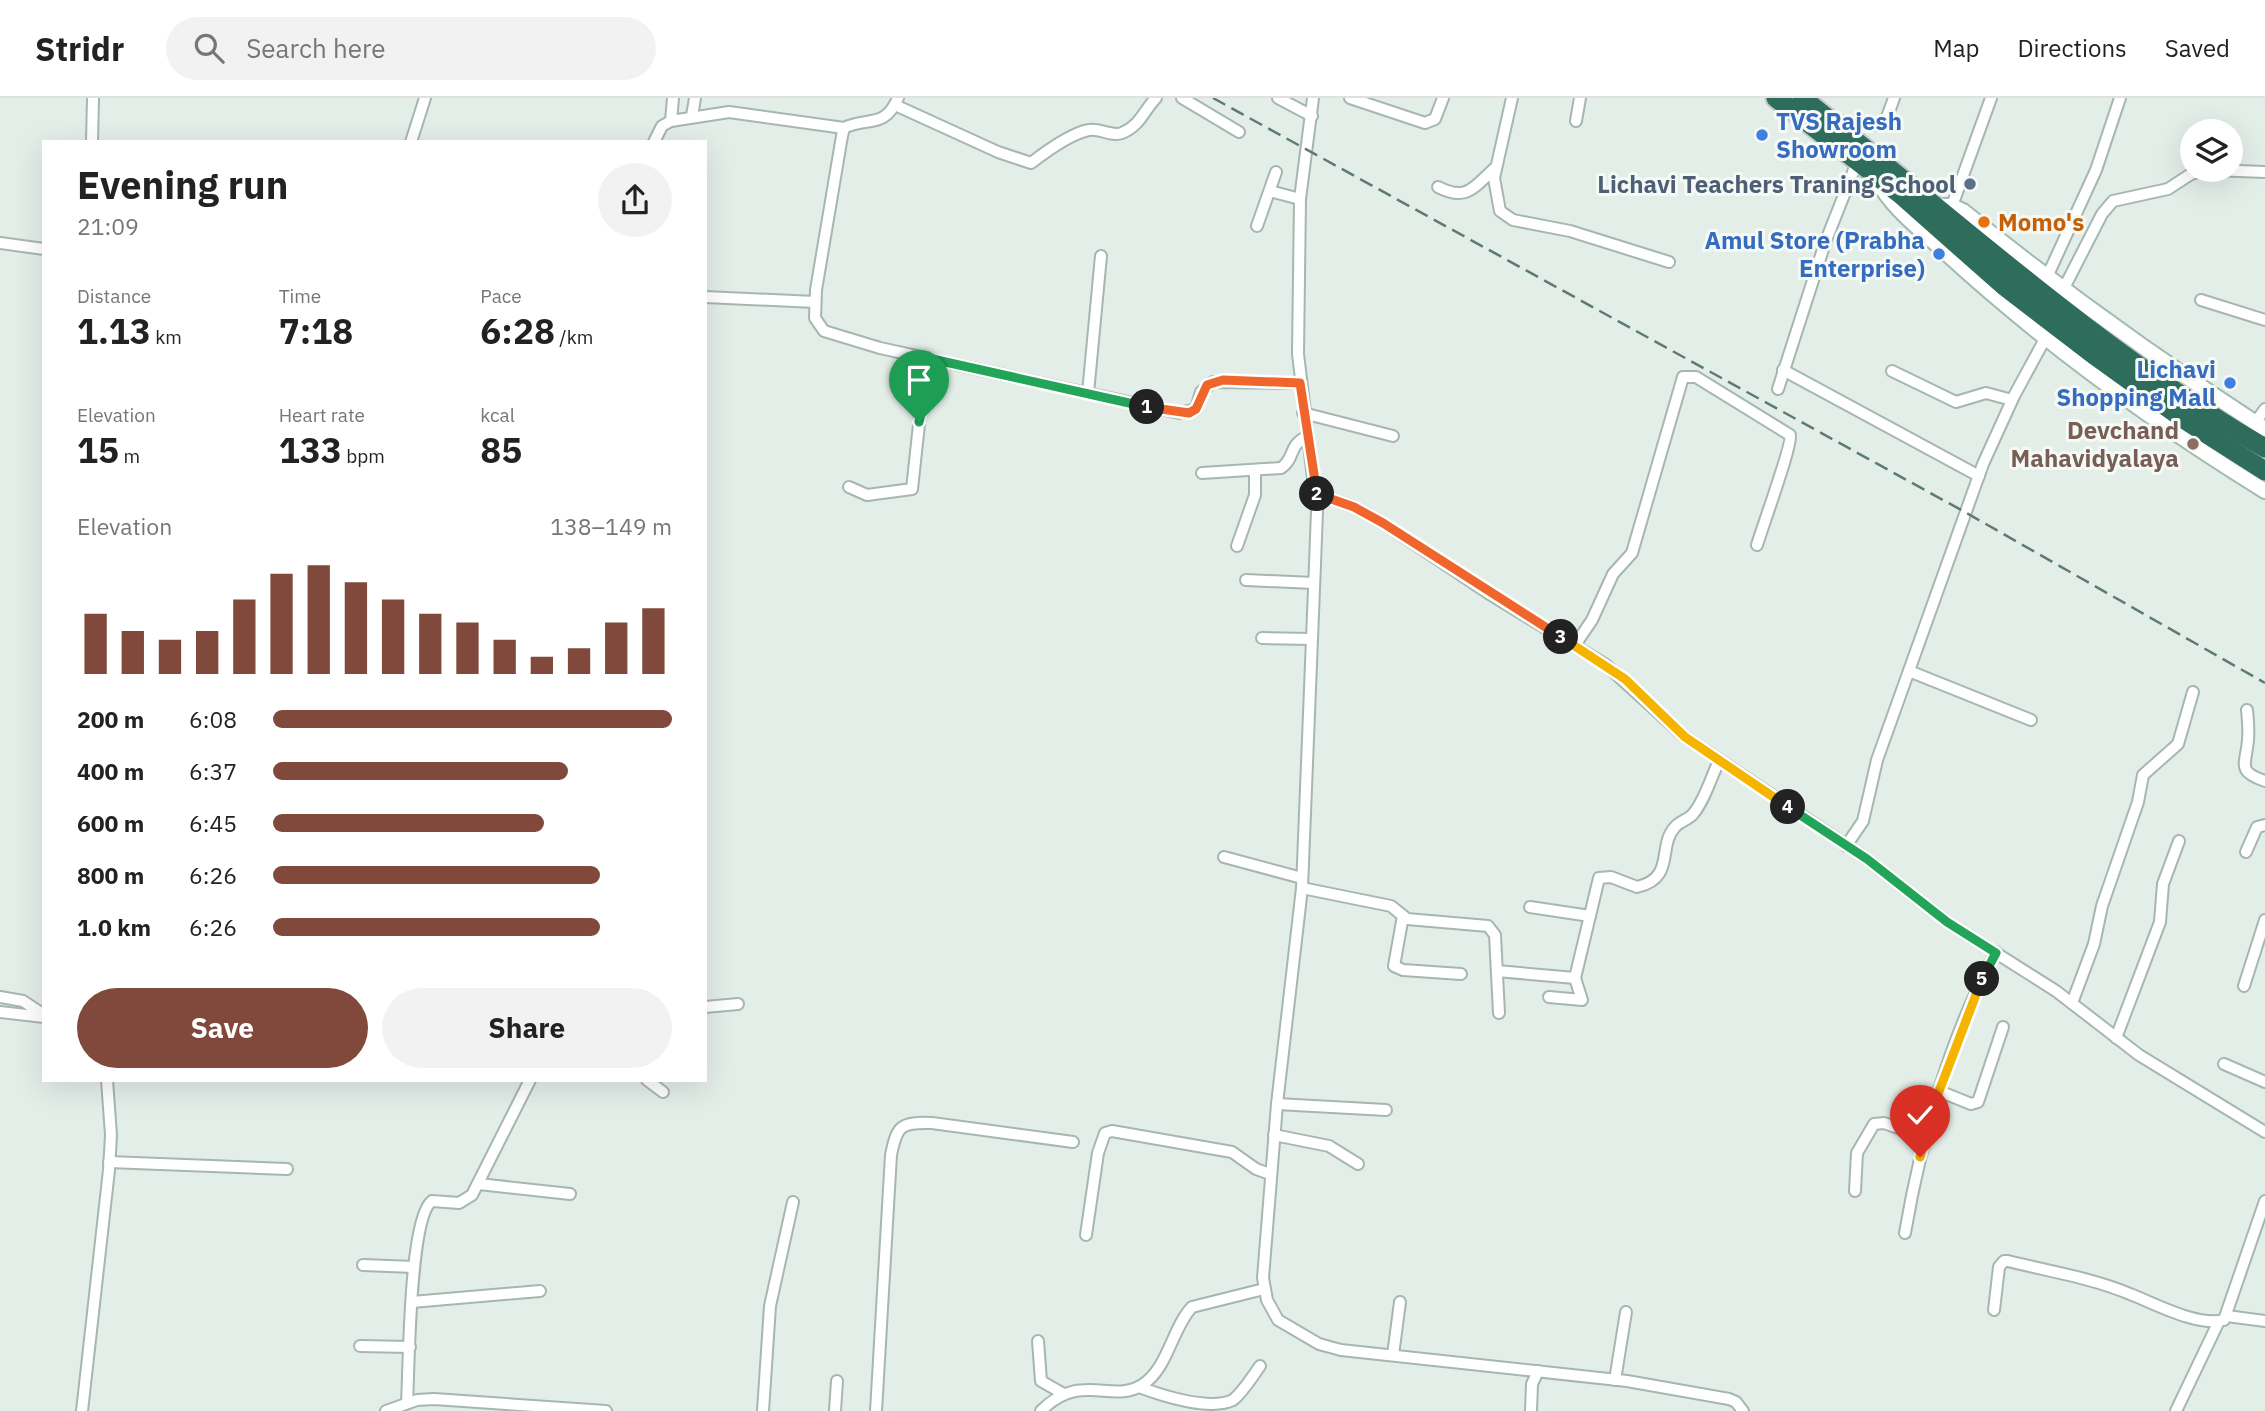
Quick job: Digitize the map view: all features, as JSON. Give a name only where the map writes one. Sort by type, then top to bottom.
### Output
[{"type":"highway","points":[[1776,98],[2011,280],[2162,405],[2265,471]]},
{"type":"highway","points":[[1802,98],[1944,206],[2011,280],[2265,448]]},
{"type":"street","points":[[92,140],[93,98]]},
{"type":"street","points":[[412,140],[425,98]]},
{"type":"street","points":[[671,121],[673,98]]},
{"type":"street","points":[[692,116],[695,98]]},
{"type":"street","points":[[655,140],[662,126],[671,121],[729,112],[754,113],[844,128],[886,116],[896,101],[998,152],[1031,163],[1042,153],[1085,131],[1115,134],[1126,131],[1142,120],[1156,98]]},
{"type":"street","points":[[1182,98],[1239,132]]},
{"type":"street","points":[[1278,98],[1312,116]]},
{"type":"street","points":[[1313,98],[1300,198],[1300,383],[1315,493],[1302,883],[1270,1174],[1264,1289],[1278,1320],[1302,1337],[1341,1350],[1615,1380],[1729,1399],[1736,1402],[1743,1411]]},
{"type":"street","points":[[1350,98],[1425,124],[1435,119],[1443,98]]},
{"type":"street","points":[[1512,98],[1495,168],[1500,211],[1513,220],[1570,231],[1669,262]]},
{"type":"street","points":[[1576,121],[1580,98]]},
{"type":"street","points":[[1830,120],[1879,125],[1887,117],[1894,98]]},
{"type":"street","points":[[1991,98],[1944,206],[1963,211],[2063,290],[2160,360],[2260,426],[2265,409]]},
{"type":"street","points":[[2047,277],[2096,170],[2120,98]]},
{"type":"street","points":[[844,128],[815,302],[815,318],[824,331],[843,339],[1128,404],[1189,413],[1196,409],[1201,392],[1213,382],[1300,383]]},
{"type":"street","points":[[1777,389],[1825,243],[1857,162]]},
{"type":"street","points":[[1438,187],[1453,195],[1463,194],[1495,168]]},
{"type":"street","points":[[2243,171],[2265,172]]},
{"type":"street","points":[[1258,226],[1276,172]]},
{"type":"street","points":[[1874,175],[1887,197],[1906,217],[1981,285],[2046,337],[2199,449],[2265,491]]},
{"type":"street","points":[[2063,290],[2102,214],[2113,201],[2168,189],[2180,181]]},
{"type":"street","points":[[1269,191],[1300,198]]},
{"type":"street","points":[[0,243],[42,249]]},
{"type":"street","points":[[1088,393],[1101,256]]},
{"type":"street","points":[[707,297],[815,302]]},
{"type":"street","points":[[2201,300],[2265,320]]},
{"type":"street","points":[[1846,846],[1863,821],[1877,760],[1979,476],[2012,400],[2046,337]]},
{"type":"street","points":[[849,487],[867,495],[912,489],[921,406],[932,359]]},
{"type":"street","points":[[1783,370],[1979,476]]},
{"type":"street","points":[[1892,371],[1956,402],[1986,393],[2012,400]]},
{"type":"street","points":[[1575,645],[1591,620],[1613,574],[1632,553],[1683,377],[1696,377],[1790,435],[1791,449],[1768,504],[1757,545]]},
{"type":"street","points":[[1303,413],[1392,436]]},
{"type":"street","points":[[1202,473],[1281,468],[1287,464],[1295,443],[1307,437]]},
{"type":"street","points":[[1237,546],[1255,495],[1255,471]]},
{"type":"street","points":[[1315,493],[1354,507],[1383,523],[1488,593],[1575,645],[1625,679],[1685,737],[1886,873],[1947,922],[2071,1003],[2116,1038],[2265,1132]]},
{"type":"street","points":[[1246,580],[1314,583]]},
{"type":"street","points":[[1262,638],[1312,639]]},
{"type":"street","points":[[1909,671],[2031,720]]},
{"type":"street","points":[[2071,1003],[2094,944],[2102,906],[2138,803],[2143,775],[2178,744],[2193,692]]},
{"type":"street","points":[[2247,710],[2248,743],[2244,767],[2247,774],[2265,781]]},
{"type":"street","points":[[1549,997],[1582,1000],[1575,978],[1599,878],[1611,877],[1637,887],[1656,876],[1667,858],[1668,843],[1674,827],[1694,813],[1719,761]]},
{"type":"street","points":[[2246,852],[2257,827],[2265,825]]},
{"type":"street","points":[[2116,1038],[2161,922],[2161,894],[2179,841]]},
{"type":"street","points":[[1224,857],[1302,883],[1391,906],[1403,916],[1488,926],[1495,935],[1499,1013]]},
{"type":"street","points":[[1530,907],[1590,916]]},
{"type":"street","points":[[1403,916],[1394,966],[1403,970],[1461,974]]},
{"type":"street","points":[[2244,986],[2265,920]]},
{"type":"street","points":[[1905,1233],[1914,1181],[1939,1091],[1981,980],[1996,953]]},
{"type":"street","points":[[1497,971],[1575,978]]},
{"type":"street","points":[[0,997],[23,1001],[42,1015]]},
{"type":"street","points":[[707,1007],[738,1004]]},
{"type":"street","points":[[0,1012],[42,1016]]},
{"type":"street","points":[[1939,1091],[1971,1104],[1978,1102],[2003,1027]]},
{"type":"street","points":[[2224,1063],[2265,1082]]},
{"type":"street","points":[[82,1411],[103,1244],[111,1123],[107,1082]]},
{"type":"street","points":[[407,1403],[414,1267],[426,1205],[432,1201],[459,1203],[472,1195],[529,1082]]},
{"type":"street","points":[[650,1082],[663,1092]]},
{"type":"street","points":[[1277,1104],[1386,1111]]},
{"type":"street","points":[[876,1411],[891,1155],[895,1136],[901,1127],[912,1122],[932,1123],[1073,1142]]},
{"type":"street","points":[[1855,1191],[1857,1153],[1874,1124],[1884,1123],[1926,1138]]},
{"type":"street","points":[[1086,1235],[1098,1153],[1105,1133],[1112,1131],[1232,1152],[1256,1169],[1270,1174]]},
{"type":"street","points":[[1274,1135],[1329,1146],[1358,1164]]},
{"type":"street","points":[[109,1161],[287,1169]]},
{"type":"street","points":[[479,1184],[570,1194]]},
{"type":"street","points":[[2176,1411],[2223,1319],[2265,1200]]},
{"type":"street","points":[[763,1411],[770,1306],[793,1202]]},
{"type":"street","points":[[1994,1310],[1999,1268],[2004,1261],[2008,1261],[2130,1294],[2164,1310],[2223,1319],[2265,1321]]},
{"type":"street","points":[[363,1265],[414,1267]]},
{"type":"street","points":[[1139,1387],[1153,1375],[1192,1307],[1264,1289]]},
{"type":"street","points":[[412,1302],[540,1291]]},
{"type":"street","points":[[1393,1355],[1400,1302]]},
{"type":"street","points":[[1615,1380],[1626,1312]]},
{"type":"street","points":[[1038,1341],[1041,1381],[1062,1393],[1139,1387],[1192,1408],[1230,1402],[1260,1366]]},
{"type":"street","points":[[360,1346],[410,1347]]},
{"type":"street","points":[[1531,1411],[1532,1384],[1538,1371]]},
{"type":"street","points":[[835,1411],[837,1381]]},
{"type":"street","points":[[1042,1411],[1062,1393]]},
{"type":"street","points":[[386,1411],[407,1403],[434,1399],[606,1411]]},
{"type":"railway","points":[[1213,98],[1963,511],[2265,683]]},
{"type":"place","name":"TVS Rajesh Showroom","points":[[1762,135]]},
{"type":"place","name":"Lichavi Teachers Traning School","points":[[1970,184]]},
{"type":"place","name":"Momo's","points":[[1984,222]]},
{"type":"place","name":"Amul Store (Prabha Enterprise)","points":[[1939,254]]},
{"type":"place","name":"Lichavi Shopping Mall","points":[[2230,383]]},
{"type":"place","name":"Devchand Mahavidyalaya","points":[[2193,444]]},
{"type":"route","points":[[919,422],[932,359],[1047,383],[1128,404],[1179,413],[1189,413],[1196,409],[1201,392],[1213,382],[1223,380],[1300,383],[1315,493],[1354,507],[1383,523],[1488,593],[1606,665],[1625,679],[1685,737],[1867,859],[1947,922],[1996,953],[1981,980],[1930,1115],[1920,1157]]}]
